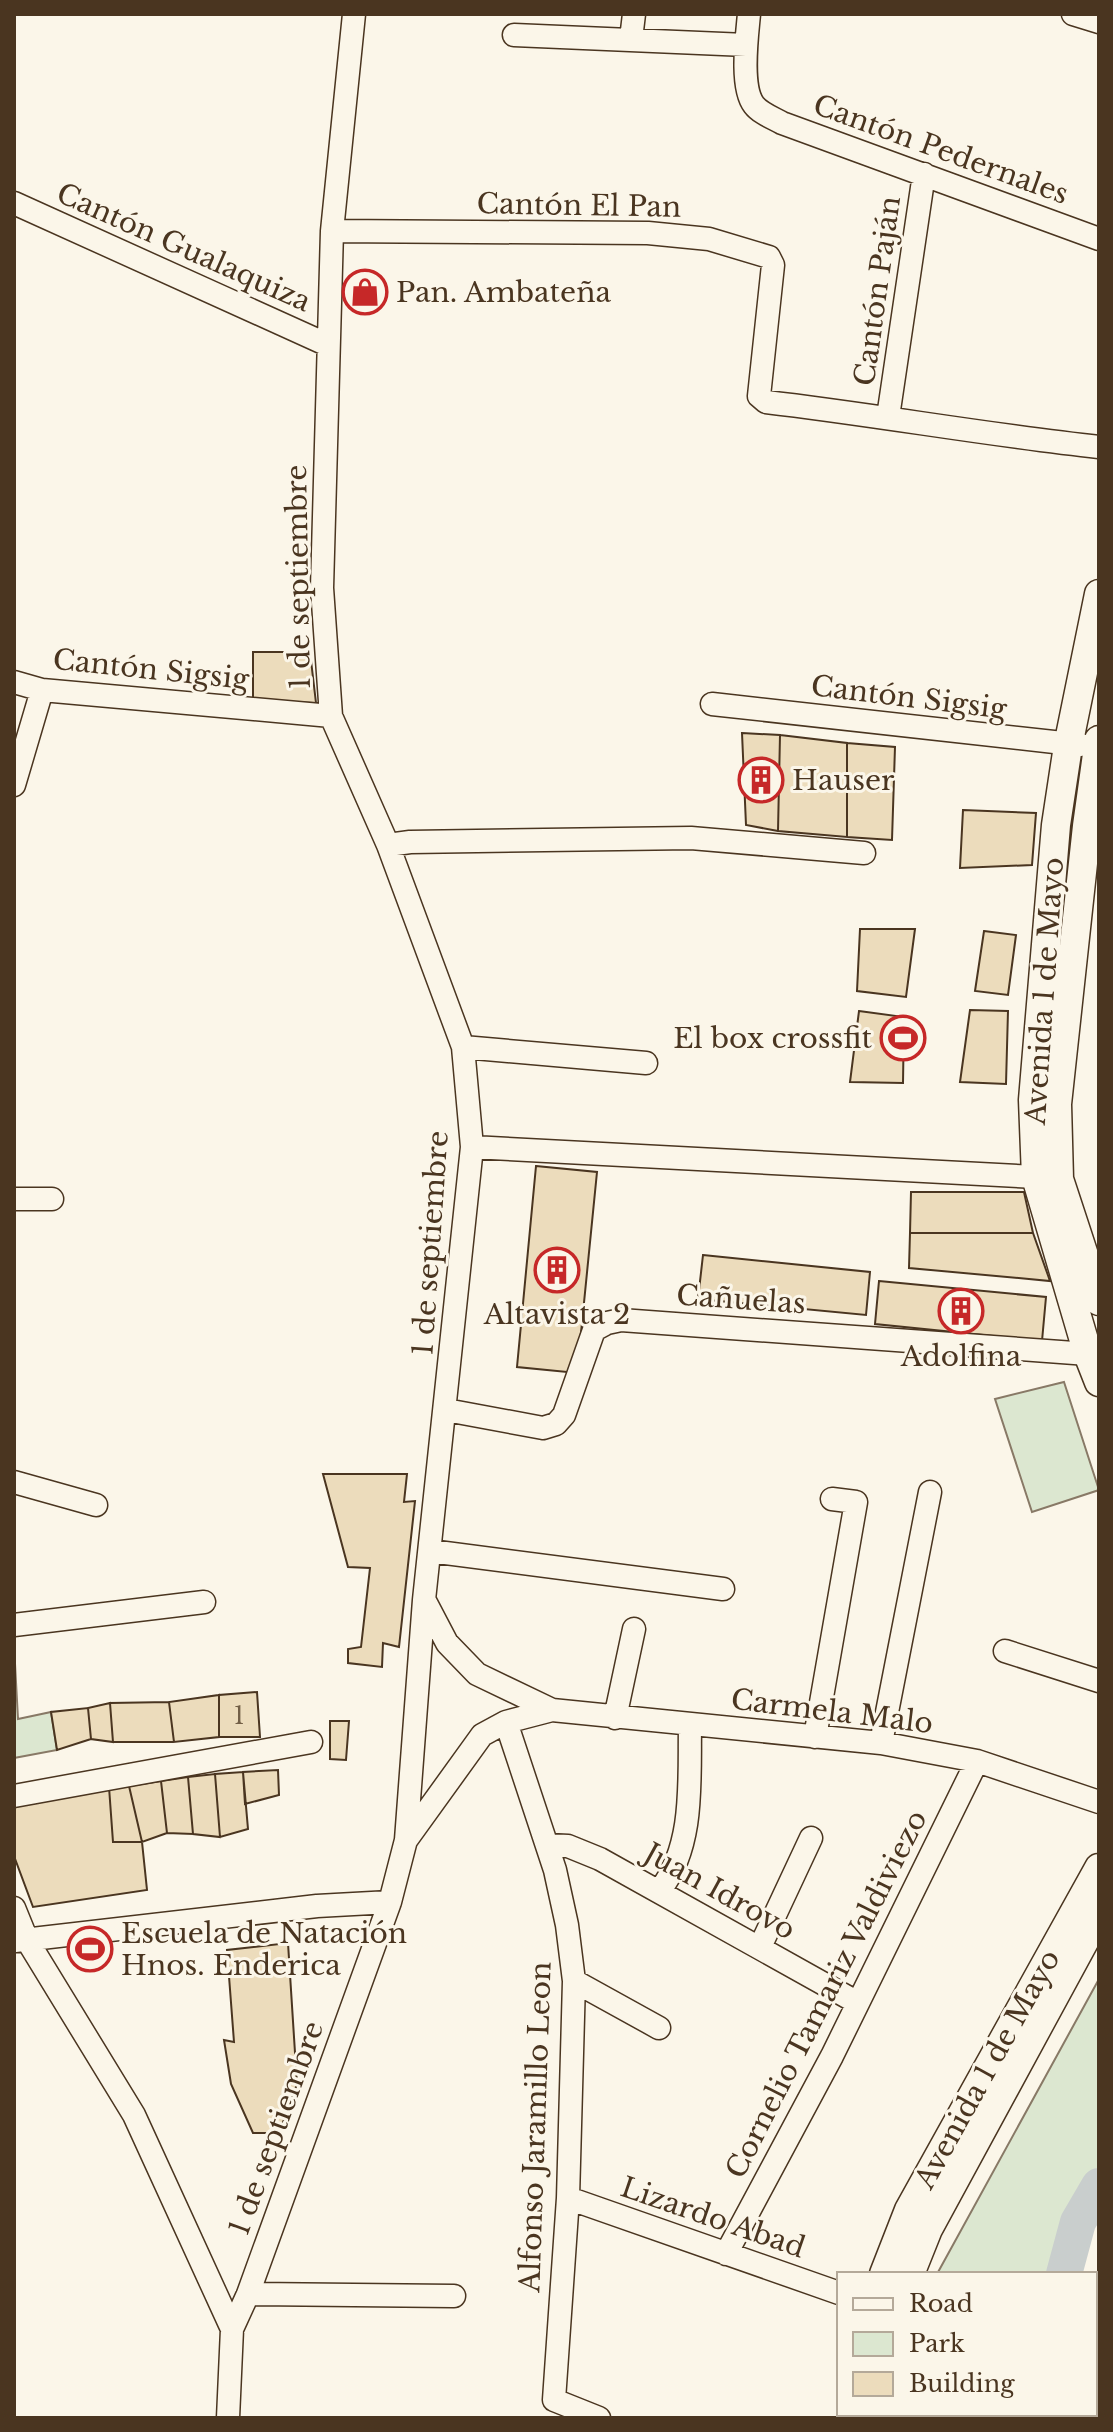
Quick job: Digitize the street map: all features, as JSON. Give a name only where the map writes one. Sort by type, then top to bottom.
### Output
[{"type":"main road","name":"Avenida 1 de Mayo","points":[[1099,594],[1068,746],[1056,825],[1033,1100],[1036,1177],[1093,1353],[1099,1382]]},
{"type":"main road","name":"Avenida 1 de Mayo","points":[[1098,742],[1057,1104],[1059,1179],[1099,1301]]},
{"type":"main road","name":"Avenida 1 de Mayo","points":[[885,2272],[909,2210],[1099,1868]]},
{"type":"main road","name":"Avenida 1 de Mayo","points":[[911,2272],[928,2229],[1099,1914]]},
{"type":"street","name":"1 de septiembre","points":[[232,2329],[248,2294],[390,1902],[406,1840],[424,1600],[472,1147],[463,1047],[388,845],[331,716],[322,588],[328,345],[332,231],[354,14]]},
{"type":"street","points":[[631,39],[634,14]]},
{"type":"street","points":[[514,35],[746,45],[749,14]]},
{"type":"street","name":"Cantón Pedernales","points":[[746,45],[748,91],[754,106],[782,123],[1099,239]]},
{"type":"street","name":"Cantón Paján","points":[[888,417],[924,174]]},
{"type":"street","name":"Cantón Gualaquiza","points":[[14,203],[328,345]]},
{"type":"street","name":"Cantón El Pan","points":[[332,231],[648,233],[709,239],[769,257],[773,265],[759,396],[766,402],[888,417],[1021,439],[1099,447]]},
{"type":"street","name":"Cantón Sigsig","points":[[14,682],[42,690],[331,716]]},
{"type":"street","points":[[14,785],[42,690]]},
{"type":"street","name":"Cantón Sigsig","points":[[712,704],[1068,746],[1098,742]]},
{"type":"street","points":[[388,845],[410,842],[691,838],[864,853]]},
{"type":"street","points":[[463,1047],[646,1063]]},
{"type":"street","points":[[472,1147],[1036,1177]]},
{"type":"street","points":[[14,1199],[52,1199]]},
{"type":"street","name":"Cañuelas","points":[[446,1410],[543,1428],[556,1424],[564,1415],[594,1330],[621,1320],[1093,1353]]},
{"type":"street","points":[[14,1482],[96,1505]]},
{"type":"street","points":[[881,1743],[930,1492]]},
{"type":"street","points":[[815,1737],[856,1502],[832,1499]]},
{"type":"street","points":[[430,1551],[723,1589]]},
{"type":"street","name":"Carmela Malo","points":[[424,1600],[447,1643],[477,1674],[552,1710],[881,1743],[977,1761],[1099,1802]]},
{"type":"street","points":[[14,1625],[204,1602]]},
{"type":"street","points":[[615,1718],[634,1629]]},
{"type":"street","points":[[1005,1651],[1099,1681]]},
{"type":"street","name":"Carmela Malo","points":[[406,1840],[482,1735],[506,1722],[552,1710]]},
{"type":"street","name":"Alfonso Jaramillo Leon","points":[[506,1722],[548,1845],[567,1925],[574,1981],[568,2198],[554,2400],[599,2418]]},
{"type":"street","points":[[660,1890],[673,1873],[687,1820],[690,1726]]},
{"type":"street","points":[[14,1796],[311,1742]]},
{"type":"street","name":"Cornelio Tamariz Valdiviezo","points":[[726,2254],[858,2003],[977,1761]]},
{"type":"street","points":[[760,1947],[811,1838]]},
{"type":"street","name":"Juan Idrovo","points":[[548,1845],[568,1846],[600,1859],[858,2003]]},
{"type":"street","points":[[21,1940],[317,1906],[390,1902]]},
{"type":"street","points":[[14,1908],[21,1940],[134,2115],[232,2329],[228,2418]]},
{"type":"street","points":[[574,1981],[659,2028]]},
{"type":"street","name":"Lizardo Abad","points":[[568,2198],[837,2292]]},
{"type":"street","points":[[248,2294],[454,2296]]},
{"type":"green space","points":[[1064,1382],[1099,1490],[1032,1512],[995,1399]]},
{"type":"green space","points":[[14,1645],[18,1719],[51,1712],[57,1750],[14,1758]]},
{"type":"green space","points":[[1099,1979],[1099,2168],[1053,2272],[938,2272]]},
{"type":"building","points":[[253,652],[310,652],[316,703],[253,701]]},
{"type":"building","name":"Hauser","points":[[742,733],[780,735],[778,831],[746,825]]},
{"type":"building","points":[[780,735],[847,743],[847,837],[778,831]]},
{"type":"building","points":[[847,743],[895,747],[892,840],[847,837]]},
{"type":"building","points":[[963,810],[1036,813],[1032,865],[960,868]]},
{"type":"building","points":[[860,929],[915,929],[906,997],[857,991]]},
{"type":"building","points":[[984,931],[1016,935],[1008,995],[975,991]]},
{"type":"building","points":[[970,1010],[1008,1011],[1006,1084],[960,1082]]},
{"type":"building","points":[[859,1011],[904,1017],[903,1083],[850,1082]]},
{"type":"building","name":"Altavista 2","points":[[536,1166],[597,1172],[577,1373],[517,1367]]},
{"type":"building","points":[[911,1192],[1024,1192],[1033,1233],[910,1233]]},
{"type":"building","points":[[910,1233],[1033,1233],[1050,1281],[909,1268]]},
{"type":"building","points":[[703,1255],[870,1272],[866,1315],[698,1299]]},
{"type":"building","name":"Adolfina","points":[[879,1281],[1046,1297],[1042,1341],[875,1324]]},
{"type":"building","points":[[323,1474],[407,1474],[404,1502],[415,1501],[399,1647],[383,1643],[382,1667],[348,1663],[348,1649],[361,1647],[370,1568],[348,1567]]},
{"type":"building","points":[[257,1692],[260,1737],[219,1737],[219,1695]]},
{"type":"building","points":[[219,1695],[219,1737],[174,1742],[169,1702]]},
{"type":"building","points":[[169,1702],[174,1742],[113,1742],[110,1703]]},
{"type":"building","points":[[110,1703],[113,1742],[91,1739],[88,1708]]},
{"type":"building","points":[[88,1708],[91,1739],[57,1750],[51,1712]]},
{"type":"building","points":[[330,1721],[349,1721],[346,1760],[330,1759]]},
{"type":"building","points":[[278,1770],[279,1795],[245,1804],[243,1772]]},
{"type":"building","points":[[243,1772],[248,1829],[220,1837],[215,1774]]},
{"type":"building","points":[[215,1774],[220,1837],[193,1834],[188,1777]]},
{"type":"building","points":[[188,1777],[193,1834],[167,1833],[161,1781]]},
{"type":"building","points":[[161,1781],[167,1833],[142,1842],[129,1786]]},
{"type":"building","points":[[129,1786],[142,1842],[113,1842],[109,1787]]},
{"type":"building","points":[[109,1787],[113,1842],[142,1842],[147,1890],[33,1907],[14,1856],[14,1804]]},
{"type":"building","points":[[288,1943],[297,2084],[279,2133],[253,2133],[231,2084],[224,2040],[234,2042],[227,1950]]},
{"type":"waterway","points":[[1065,2272],[1078,2222],[1099,2186]]},
{"type":"place","name":"Pan. Ambateña","points":[[365,292]]},
{"type":"place","name":"Hauser","points":[[761,780]]},
{"type":"place","name":"El box crossfit","points":[[903,1038]]},
{"type":"place","name":"Altavista 2","points":[[557,1270]]},
{"type":"place","name":"Adolfina","points":[[961,1311]]},
{"type":"place","name":"Escuela de Natación Hnos. Enderica","points":[[90,1949]]}]
